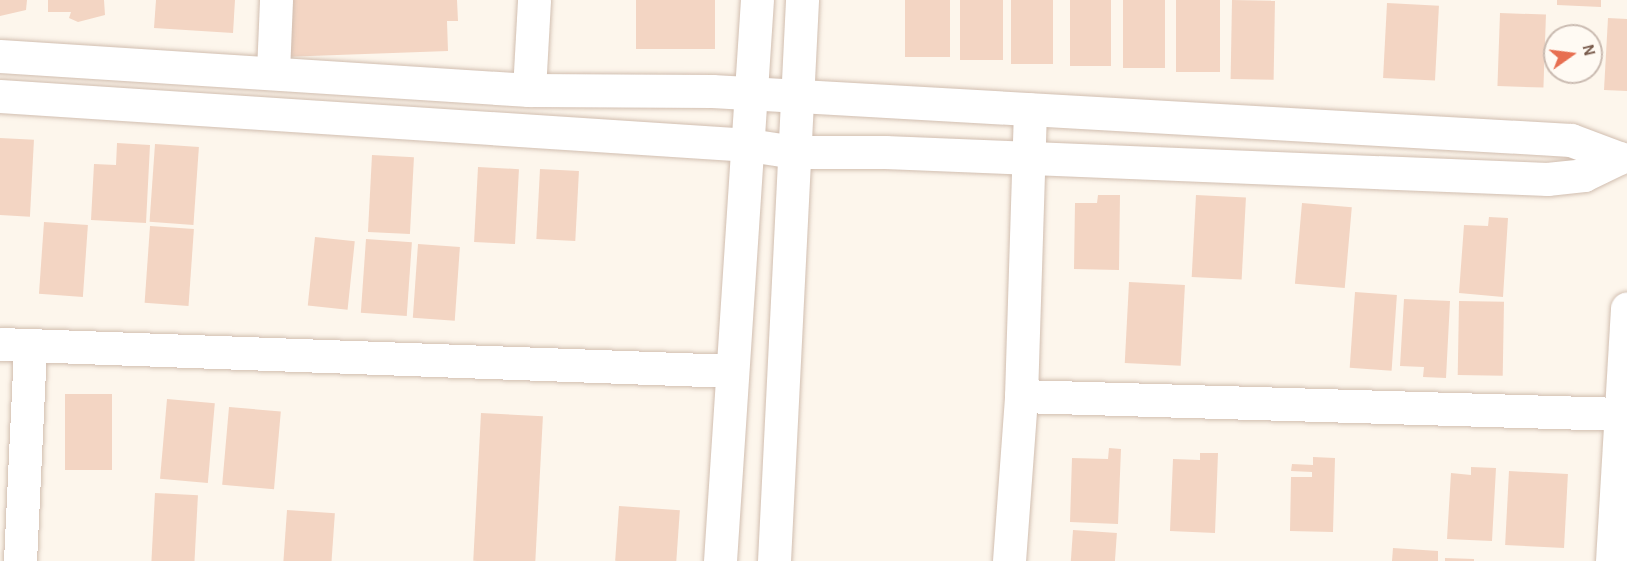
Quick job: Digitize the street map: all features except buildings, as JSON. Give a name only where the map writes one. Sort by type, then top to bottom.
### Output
[{"type":"street","points":[[273,72],[276,0]]},
{"type":"street","points":[[529,90],[534,0]]},
{"type":"street","points":[[720,561],[753,96],[757,0]]},
{"type":"street","points":[[774,561],[802,0]]},
{"type":"street","points":[[0,56],[529,90],[712,91],[796,99],[1030,109],[1571,140],[1623,158]]},
{"type":"street","points":[[0,96],[749,145],[794,152],[885,152],[1547,179],[1584,175],[1623,158]]},
{"type":"street","points":[[1009,561],[1021,396],[1026,159],[1030,109]]},
{"type":"street","points":[[1612,561],[1627,308]]},
{"type":"street","points":[[20,561],[15,345],[732,372]]},
{"type":"street","points":[[1021,396],[1622,414]]}]
